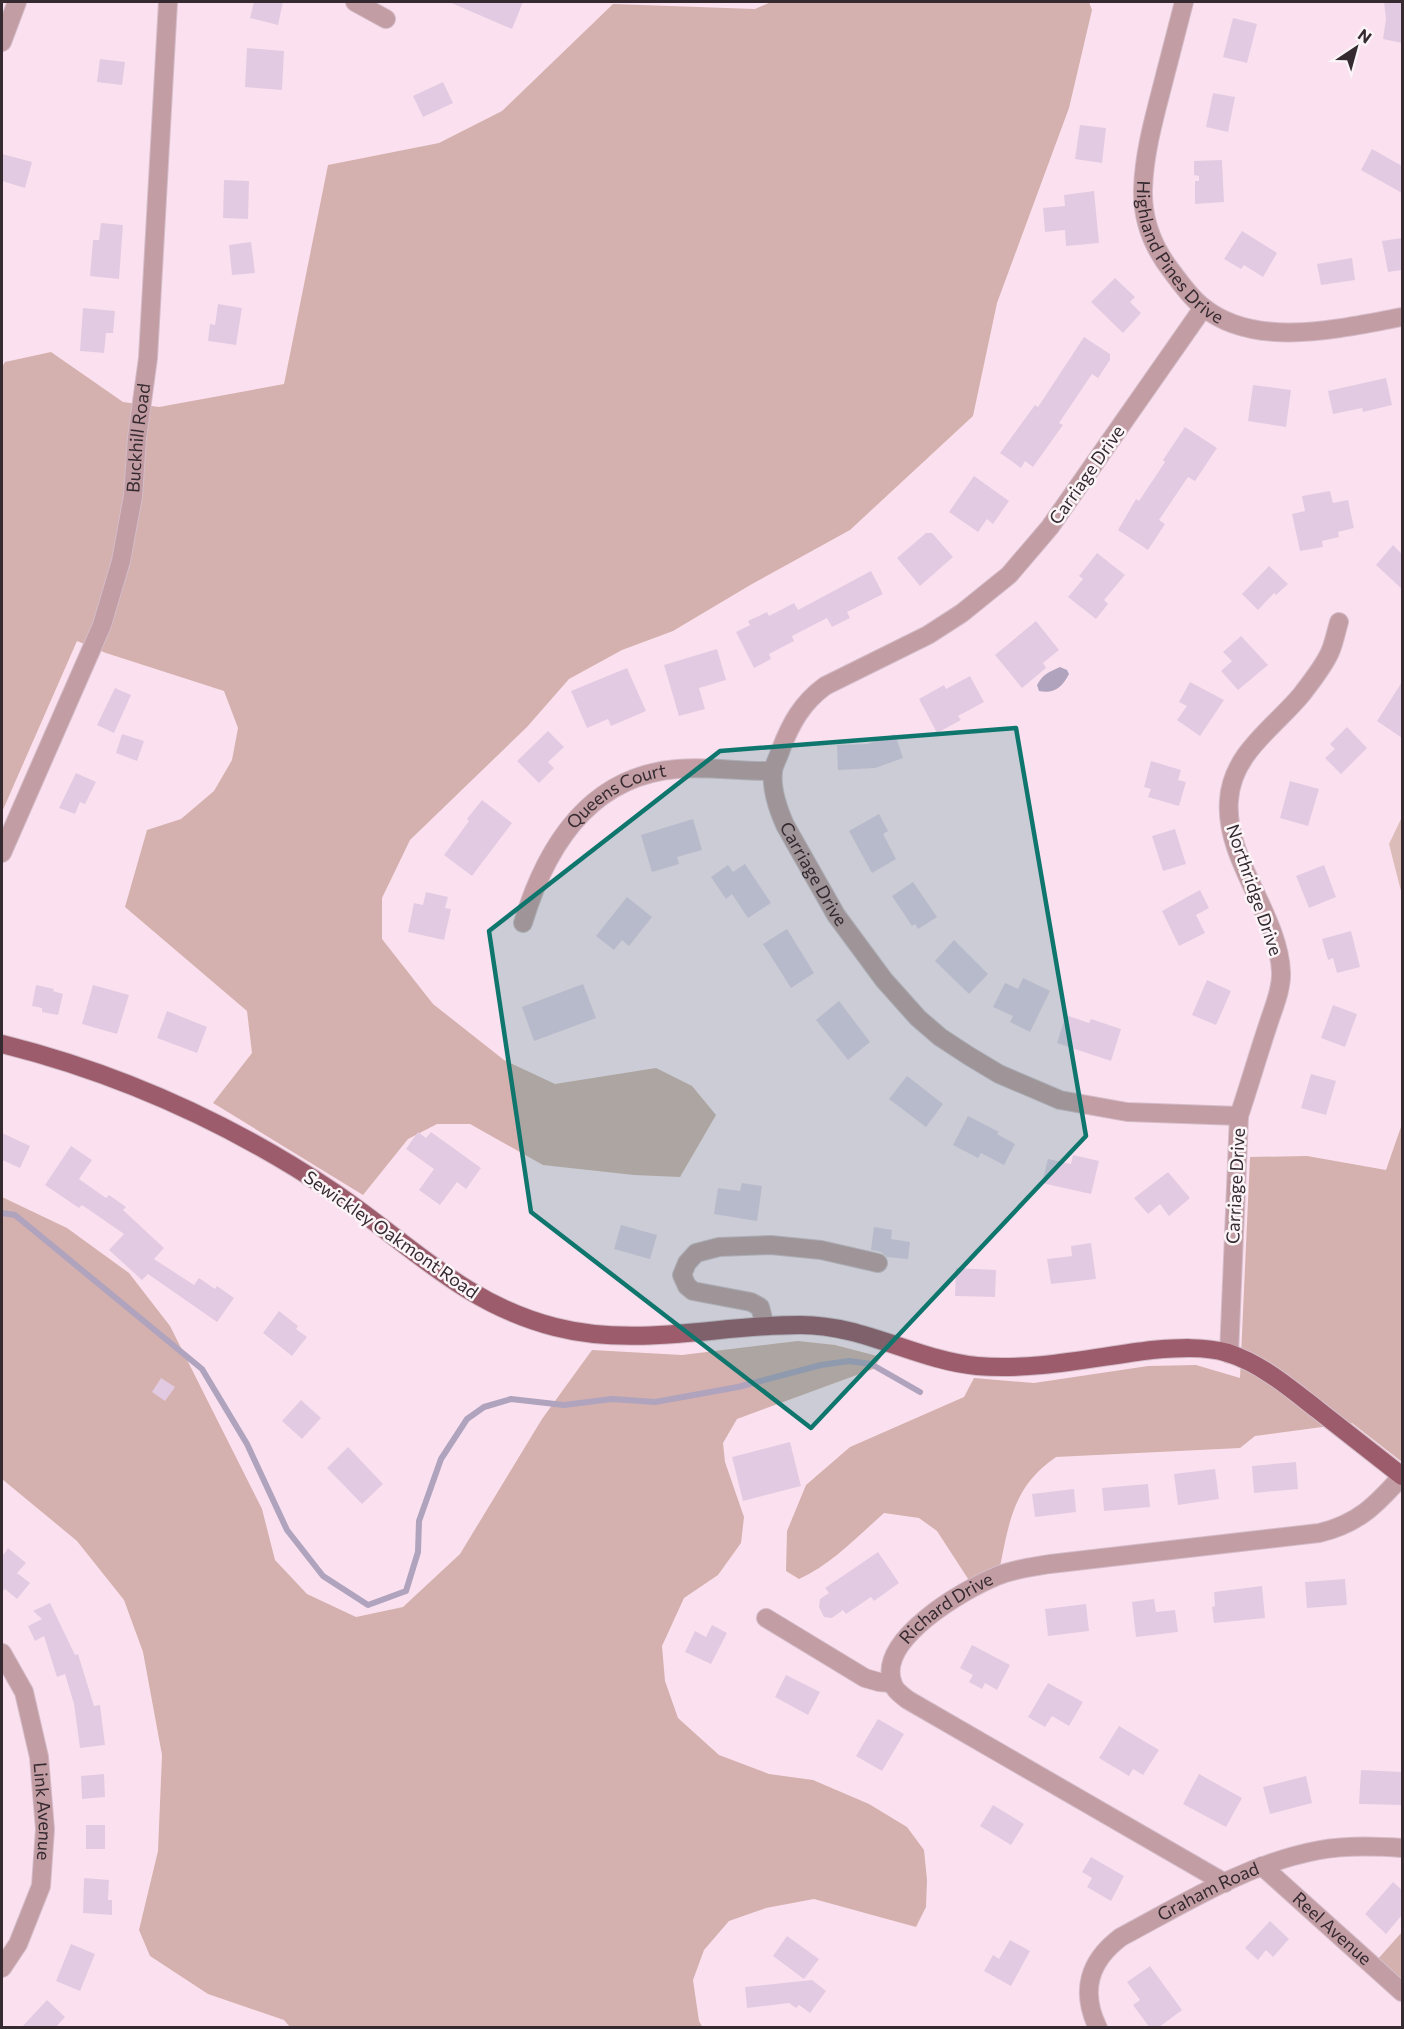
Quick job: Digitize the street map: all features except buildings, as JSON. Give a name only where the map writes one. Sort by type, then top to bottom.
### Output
[{"type":"main road","name":"Sewickley Oakmont Road","points":[[2,1044],[97,1072],[203,1116],[311,1177],[354,1206],[467,1291],[511,1314],[580,1333],[627,1337],[805,1325],[870,1335],[937,1358],[981,1366],[1038,1366],[1177,1348],[1211,1350],[1229,1354],[1278,1380],[1402,1476]]},
{"type":"street","points":[[2,42],[17,2]]},
{"type":"street","name":"Buckhill Road","points":[[2,853],[102,625],[125,541],[133,496],[137,438],[149,348],[168,2]]},
{"type":"street","points":[[355,2],[386,19]]},
{"type":"street","name":"Highland Pines Drive","points":[[1184,2],[1149,140],[1143,190],[1144,218],[1152,242],[1164,262],[1203,308],[1230,322],[1254,329],[1281,333],[1340,329],[1402,316]]},
{"type":"street","name":"Carriage Drive","points":[[1203,308],[1050,527],[1009,575],[962,613],[927,635],[825,686],[812,695],[799,710],[792,723],[773,771],[778,809],[814,880],[836,915],[900,1000],[940,1037],[999,1074],[1060,1100],[1127,1112],[1239,1116],[1229,1354]]},
{"type":"street","name":"Northridge Drive","points":[[1239,1116],[1281,974],[1278,951],[1234,844],[1229,821],[1228,798],[1244,757],[1302,694],[1329,655],[1339,622]]},
{"type":"street","name":"Queens Court","points":[[523,923],[539,877],[552,853],[567,830],[600,796],[627,781],[649,773],[675,769],[773,771]]},
{"type":"street","points":[[765,1326],[760,1307],[751,1302],[693,1291],[687,1286],[682,1275],[687,1263],[696,1253],[719,1247],[771,1245],[821,1250],[878,1263]]},
{"type":"street","name":"Richard Drive","points":[[892,1683],[892,1660],[901,1643],[913,1628],[937,1610],[985,1581],[1027,1567],[1319,1533],[1336,1529],[1365,1514],[1402,1476]]},
{"type":"street","points":[[766,1618],[865,1678],[892,1683],[908,1700],[1225,1883]]},
{"type":"street","name":"Link Avenue","points":[[2,1653],[24,1692],[39,1757],[45,1829],[40,1886],[18,1944],[2,1968]]},
{"type":"street","name":"Graham Road","points":[[1098,2028],[1089,2006],[1089,1983],[1092,1971],[1104,1952],[1121,1936],[1262,1866],[1321,1850],[1364,1846],[1402,1848]]},
{"type":"street","name":"Reel Avenue","points":[[1262,1866],[1402,1992]]},
{"type":"highlighted area","points":[[1016,728],[1086,1136],[811,1428],[531,1212],[489,931],[720,751]]},
{"type":"shaded area","points":[[771,2],[1089,2],[1092,10],[1069,108],[997,303],[973,416],[850,530],[673,631],[622,650],[569,679],[527,727],[410,840],[382,898],[382,939],[433,1004],[504,1060],[555,1084],[656,1068],[692,1086],[716,1115],[680,1177],[634,1175],[543,1165],[470,1124],[437,1124],[408,1139],[363,1195],[213,1103],[252,1053],[247,1011],[125,907],[147,830],[181,819],[214,791],[232,760],[238,728],[224,691],[106,653],[77,641],[2,812],[2,367],[5,362],[51,352],[123,402],[159,407],[284,384],[328,165],[439,143],[502,111],[613,4],[755,9]]},
{"type":"shaded area","points":[[1060,667],[1067,670],[1069,674],[1064,683],[1054,690],[1039,691],[1037,685],[1042,678]]},
{"type":"shaded area","points":[[1402,817],[1402,895],[1389,844]]},
{"type":"shaded area","points":[[1402,1124],[1402,1462],[1352,1423],[1255,1436],[1240,1448],[1056,1457],[1030,1482],[1014,1509],[998,1576],[974,1588],[937,1531],[919,1518],[884,1513],[844,1549],[811,1573],[799,1579],[786,1571],[787,1531],[806,1485],[850,1447],[964,1397],[974,1378],[1034,1383],[1148,1366],[1196,1365],[1240,1378],[1250,1157],[1307,1156],[1386,1170]]},
{"type":"shaded area","points":[[2,1197],[67,1228],[129,1273],[170,1326],[262,1509],[275,1560],[307,1594],[356,1617],[403,1607],[460,1554],[542,1419],[592,1350],[682,1355],[798,1341],[835,1345],[881,1357],[873,1369],[737,1419],[723,1443],[725,1462],[744,1517],[741,1543],[718,1575],[684,1598],[662,1646],[665,1681],[678,1718],[719,1755],[769,1774],[813,1780],[869,1804],[907,1827],[924,1850],[927,1880],[926,1907],[916,1927],[814,1899],[766,1908],[729,1921],[704,1950],[693,1980],[699,2021],[703,2028],[290,2027],[284,2020],[208,1994],[150,1956],[139,1930],[158,1851],[162,1755],[143,1652],[124,1600],[77,1541],[2,1479]]},
{"type":"shaded area","points":[[1402,1932],[1402,1984],[1377,1960]]},
{"type":"waterway","points":[[2,1213],[15,1215],[202,1369],[247,1444],[287,1530],[323,1576],[368,1605],[406,1591],[418,1552],[419,1521],[441,1459],[467,1419],[484,1407],[511,1399],[564,1405],[612,1399],[655,1402],[738,1387],[821,1365],[849,1361],[871,1364],[920,1392]]}]
